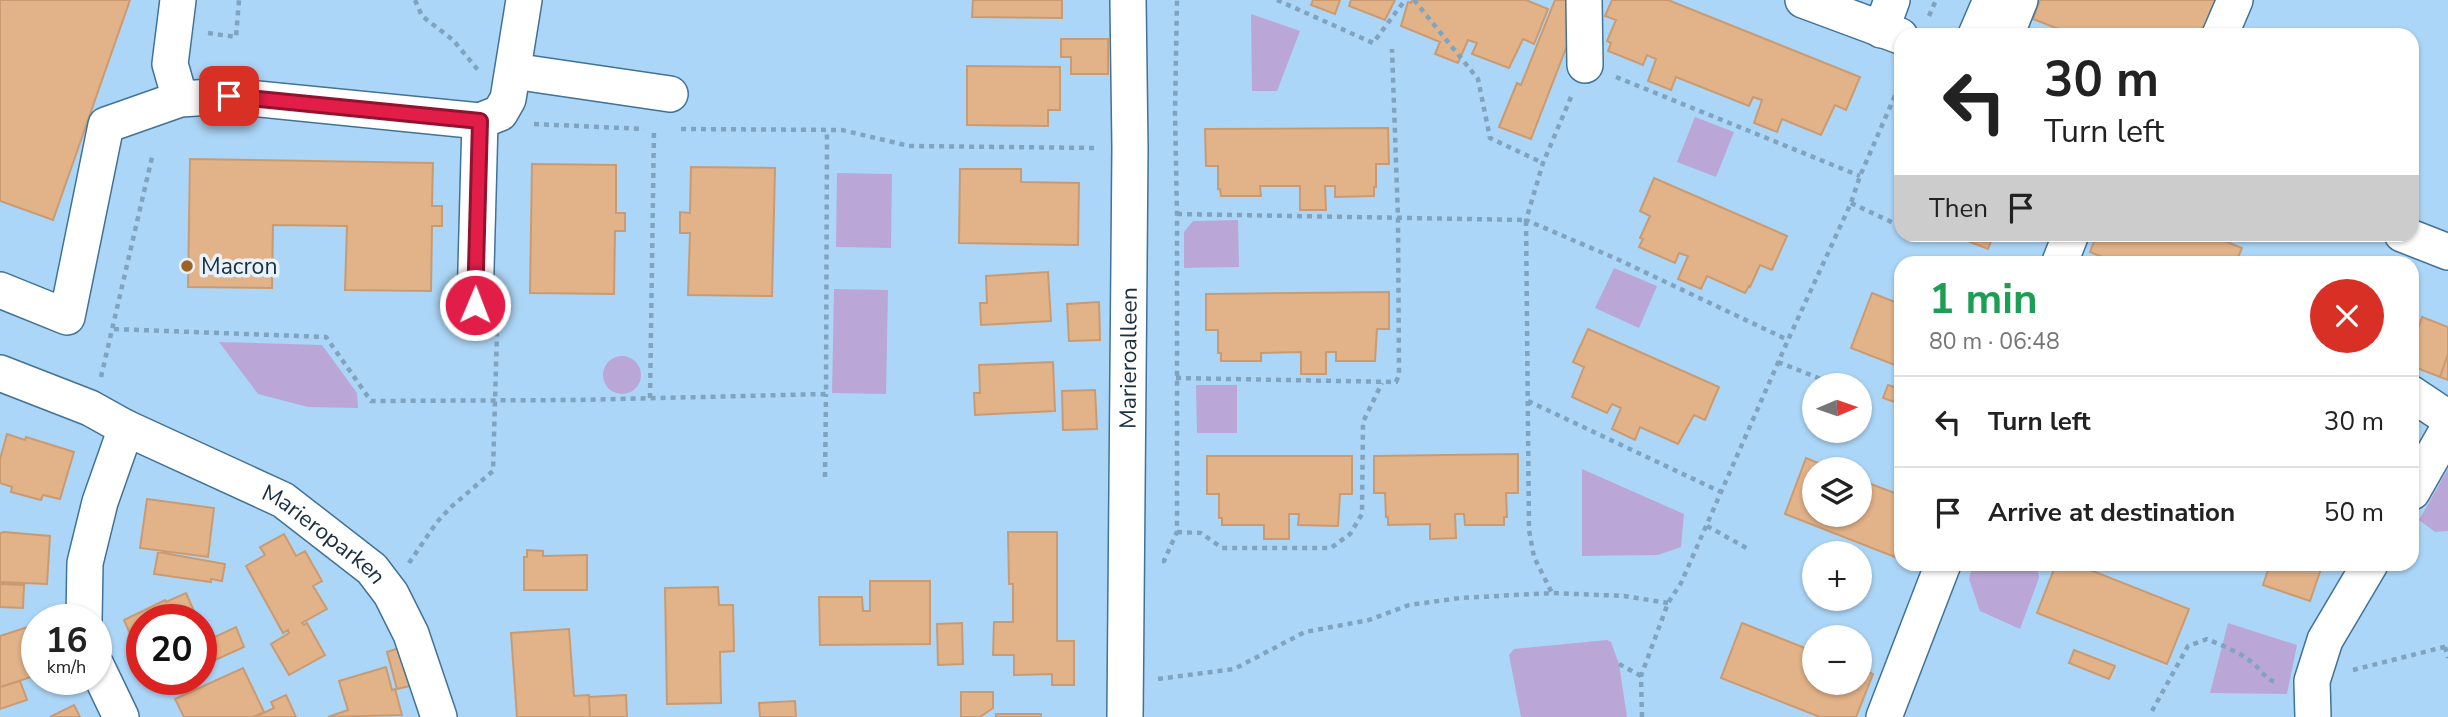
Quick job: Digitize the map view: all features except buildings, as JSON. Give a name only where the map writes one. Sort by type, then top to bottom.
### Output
[{"type":"street","points":[[178,0],[170,64],[180,99]]},
{"type":"street","points":[[0,290],[67,317],[106,125],[180,99],[229,96],[480,121],[500,113],[508,99],[497,72],[524,0]]},
{"type":"street","name":"Marieroalleen","points":[[1126,700],[1130,148],[1128,0]]},
{"type":"street","points":[[1584,0],[1585,65]]},
{"type":"street","points":[[1803,0],[1900,22]]},
{"type":"street","points":[[1979,28],[1991,0]]},
{"type":"street","points":[[2009,28],[2020,0]]},
{"type":"street","points":[[2223,28],[2235,0]]},
{"type":"street","points":[[497,72],[670,93]]},
{"type":"street","points":[[480,121],[486,312]]},
{"type":"street","points":[[2419,241],[2448,252]]},
{"type":"street","name":"Marieroparken","points":[[0,373],[90,408],[127,429],[283,500],[372,569],[391,594],[411,634],[439,717]]},
{"type":"street","points":[[2419,399],[2448,418]]},
{"type":"street","points":[[85,604],[85,563],[100,502],[127,429]]},
{"type":"street","points":[[2419,480],[2448,429]]},
{"type":"street","points":[[1884,717],[1940,571]]},
{"type":"street","points":[[2313,717],[2312,681],[2325,640],[2366,571]]},
{"type":"street","points":[[110,695],[121,717]]},
{"type":"path","points":[[206,43],[207,33],[236,37],[239,0]]},
{"type":"path","points":[[415,0],[422,16],[497,72]]},
{"type":"path","points":[[1126,562],[1164,561],[1177,532],[1177,0]]},
{"type":"path","points":[[1276,0],[1373,43],[1405,0]]},
{"type":"path","points":[[1414,0],[1478,79],[1490,138],[1543,163]]},
{"type":"path","points":[[1900,22],[1936,0]]},
{"type":"path","points":[[1176,378],[1396,382],[1399,375],[1398,218],[1392,49]]},
{"type":"path","points":[[1552,593],[1534,557],[1529,530],[1526,220],[1543,163],[1585,65],[1860,176]]},
{"type":"path","points":[[1642,717],[1641,676],[1668,603],[1681,583],[1778,362],[1852,203],[1860,176],[1894,98]]},
{"type":"path","points":[[528,130],[535,123],[654,129],[650,398]]},
{"type":"path","points":[[681,129],[842,130],[909,146],[1130,148]]},
{"type":"path","points":[[825,477],[827,130]]},
{"type":"path","points":[[98,388],[114,329],[153,153]]},
{"type":"path","points":[[1852,203],[1894,223]]},
{"type":"path","points":[[1177,214],[1526,220],[1617,259],[1788,340]]},
{"type":"path","points":[[391,594],[397,580],[438,522],[451,507],[493,471],[495,400],[486,312]]},
{"type":"path","points":[[114,329],[326,337],[371,401],[826,394]]},
{"type":"path","points":[[1778,362],[1806,373]]},
{"type":"path","points":[[1177,532],[1201,533],[1222,548],[1331,548],[1350,534],[1362,514],[1363,422],[1382,383]]},
{"type":"path","points":[[1528,401],[1721,492]]},
{"type":"path","points":[[1707,526],[1750,550]]},
{"type":"path","points":[[1126,700],[1234,669],[1305,632],[1369,620],[1409,605],[1460,598],[1552,593],[1624,596],[1668,603]]},
{"type":"path","points":[[2152,711],[2188,646],[2207,639]]},
{"type":"path","points":[[2445,647],[2448,658]]},
{"type":"path","points":[[1619,664],[1641,676]]},
{"type":"shaded area","points":[[1251,14],[1300,31],[1277,91],[1252,91]]},
{"type":"shaded area","points":[[1695,117],[1734,132],[1716,177],[1677,162]]},
{"type":"shaded area","points":[[837,173],[892,174],[891,248],[836,247]]},
{"type":"shaded area","points":[[1238,220],[1239,267],[1184,268],[1184,232],[1193,221]]},
{"type":"shaded area","points":[[1614,268],[1657,286],[1639,328],[1595,308]]},
{"type":"shaded area","points":[[834,289],[888,290],[886,394],[832,393]]},
{"type":"shaded area","points":[[219,342],[322,345],[357,393],[358,408],[308,407],[258,394]]},
{"type":"shaded area","points":[[622,356],[636,361],[641,375],[636,389],[622,394],[608,389],[603,375],[608,361]]},
{"type":"shaded area","points":[[1196,385],[1237,385],[1237,433],[1197,433]]},
{"type":"shaded area","points":[[1582,469],[1684,514],[1681,547],[1658,555],[1582,556]]},
{"type":"shaded area","points":[[2448,469],[2448,531],[2435,532],[2419,520]]},
{"type":"shaded area","points":[[1971,571],[2038,571],[2039,578],[2020,629],[1980,611],[1969,579]]},
{"type":"shaded area","points":[[2228,623],[2297,645],[2287,694],[2210,693]]},
{"type":"shaded area","points":[[1607,640],[1611,642],[1619,664],[1627,717],[1521,717],[1509,655],[1514,649]]},
{"type":"place","name":"Macron","points":[[187,266]]},
{"type":"route","points":[[229,96],[480,121],[475,305]]}]
